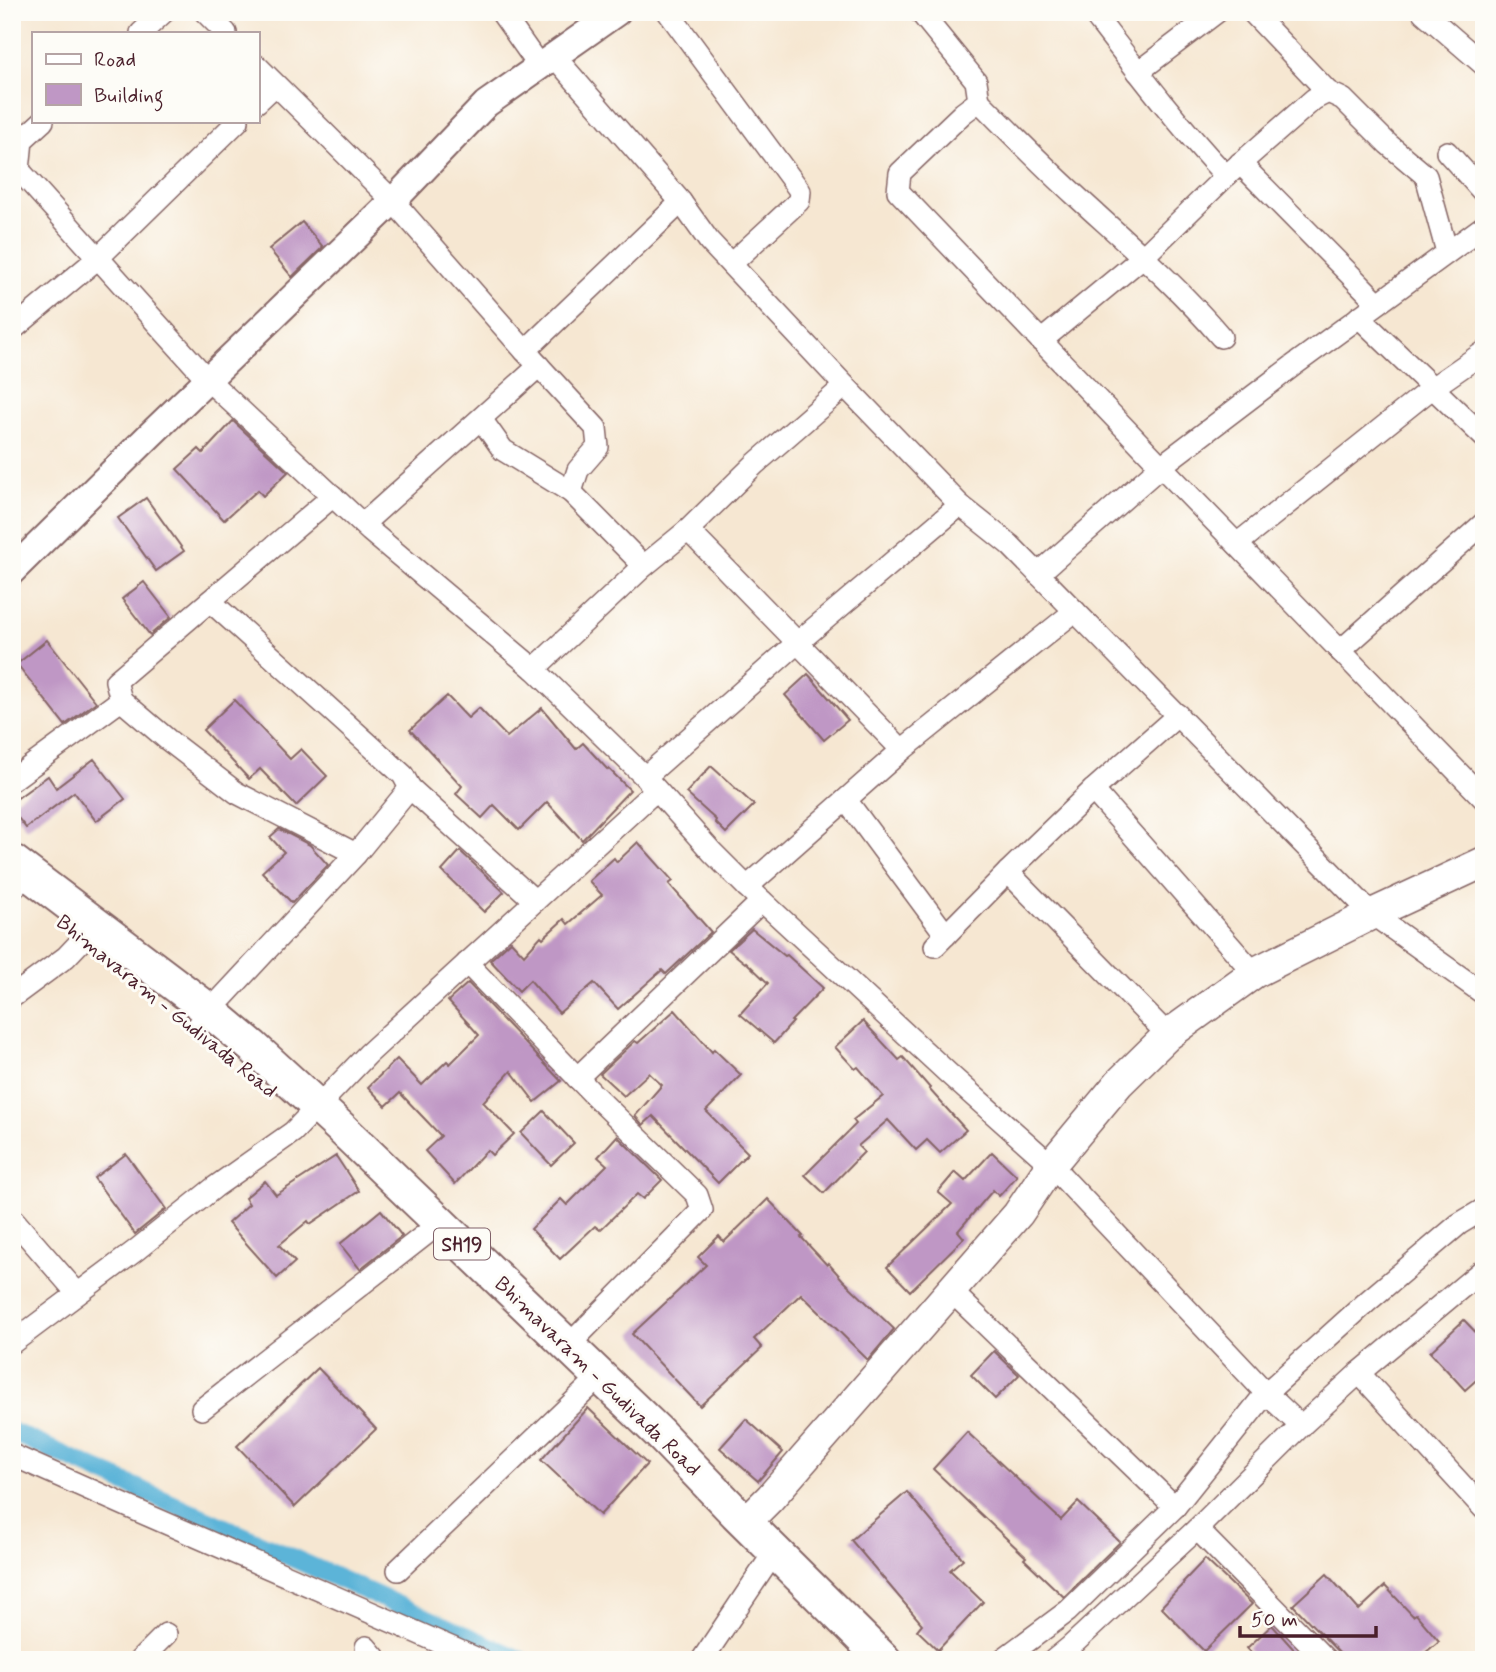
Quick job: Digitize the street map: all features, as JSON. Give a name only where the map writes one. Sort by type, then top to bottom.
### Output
[{"type":"main road","points":[[740,1528],[770,1498],[1018,1214],[1051,1165],[1119,1083],[1168,1035],[1254,973],[1484,862]]},
{"type":"main road","name":"Bhimavaram - Gudivada Road","points":[[13,880],[204,1018]]},
{"type":"main road","name":"Bhimavaram - Gudivada Road","points":[[13,880],[84,938],[204,1018],[253,1047],[312,1114],[319,1130],[426,1234],[646,1444],[884,1660]]},
{"type":"main road","name":"Bhimavaram - Gudivada Road","points":[[312,1114],[340,1127],[658,1432],[740,1528]]},
{"type":"main road","name":"Bhimavaram - Gudivada Road","points":[[770,1558],[859,1660]]},
{"type":"street","points":[[142,32],[164,12]]},
{"type":"street","points":[[205,12],[225,32]]},
{"type":"street","points":[[501,12],[681,202],[709,241],[960,505],[1010,545],[1372,914],[1484,994]]},
{"type":"street","points":[[12,571],[393,201],[486,103],[617,12]]},
{"type":"street","points":[[668,12],[800,191],[799,201],[731,264]]},
{"type":"street","points":[[1092,12],[1203,152],[1233,170],[1378,303]]},
{"type":"street","points":[[1138,72],[1217,12]]},
{"type":"street","points":[[1252,12],[1328,92],[1343,100],[1426,176],[1447,252]]},
{"type":"street","points":[[1423,12],[1484,65]]},
{"type":"street","points":[[922,13],[975,81],[979,102],[1073,193],[1144,256],[1221,337]]},
{"type":"street","points":[[259,68],[393,201],[596,428],[598,447],[578,470],[571,492]]},
{"type":"street","points":[[259,100],[275,85]]},
{"type":"street","points":[[1041,341],[1144,256],[1233,170],[1314,99],[1328,92]]},
{"type":"street","points":[[979,102],[963,113],[900,173],[898,191],[1484,799]]},
{"type":"street","points":[[41,122],[17,135],[19,170],[208,380],[363,524],[534,669],[651,784],[712,852],[755,894],[1051,1165],[1266,1393],[1301,1426]]},
{"type":"street","points":[[12,330],[98,258],[237,122]]},
{"type":"street","points":[[1447,152],[1484,193]]},
{"type":"street","points":[[363,524],[481,419],[532,358],[681,202]]},
{"type":"street","points":[[1038,574],[1161,466],[1484,226]]},
{"type":"street","points":[[1359,317],[1484,437]]},
{"type":"street","points":[[1237,544],[1432,388],[1484,352]]},
{"type":"street","points":[[534,669],[643,566],[688,530],[755,464],[845,386]]},
{"type":"street","points":[[481,419],[503,450],[571,492],[643,566]]},
{"type":"street","points":[[333,496],[116,681],[121,700],[237,793],[356,854]]},
{"type":"street","points":[[12,1343],[215,1187],[293,1132],[368,1054],[535,901],[797,643],[960,505]]},
{"type":"street","points":[[1340,651],[1484,523]]},
{"type":"street","points":[[688,530],[902,750]]},
{"type":"street","points":[[210,601],[402,775],[410,788],[535,901]]},
{"type":"street","points":[[577,1078],[846,800],[902,750],[1075,611]]},
{"type":"street","points":[[12,780],[121,700]]},
{"type":"street","points":[[846,800],[941,941],[1007,872],[1093,790],[1178,715]]},
{"type":"street","points":[[204,1018],[356,854],[410,788]]},
{"type":"street","points":[[1093,790],[1254,973]]},
{"type":"street","points":[[1007,872],[1168,1035]]},
{"type":"street","points":[[12,998],[66,957],[84,938]]},
{"type":"street","points":[[467,963],[577,1078],[697,1195],[702,1210],[568,1346]]},
{"type":"street","points":[[1002,1660],[1068,1612],[1175,1507],[1266,1393],[1459,1224],[1484,1209]]},
{"type":"street","points":[[13,1221],[77,1293]]},
{"type":"street","points":[[202,1409],[426,1234]]},
{"type":"street","points":[[1054,1660],[1196,1530],[1359,1373],[1484,1269]]},
{"type":"street","points":[[951,1291],[1175,1507]]},
{"type":"street","points":[[1359,1373],[1484,1509]]},
{"type":"street","points":[[398,1570],[587,1389]]},
{"type":"street","points":[[12,1455],[480,1660]]},
{"type":"street","points":[[1196,1530],[1323,1658]]},
{"type":"street","points":[[702,1660],[770,1558]]},
{"type":"street","points":[[141,1660],[166,1634]]},
{"type":"building","points":[[302,222],[323,247],[292,277],[269,249]]},
{"type":"building","points":[[233,421],[288,472],[263,496],[258,490],[224,520],[177,469],[199,449],[203,453]]},
{"type":"building","points":[[146,498],[184,551],[156,571],[118,518]]},
{"type":"building","points":[[144,582],[171,617],[150,635],[122,599]]},
{"type":"building","points":[[47,640],[96,702],[65,725],[17,664]]},
{"type":"building","points":[[808,674],[848,720],[824,740],[785,695]]},
{"type":"building","points":[[447,696],[468,718],[479,708],[507,737],[542,708],[576,749],[583,743],[630,790],[582,840],[547,802],[519,830],[494,805],[482,818],[456,794],[462,786],[410,730]]},
{"type":"building","points":[[234,700],[290,759],[301,749],[327,776],[296,806],[260,769],[249,779],[203,730]]},
{"type":"building","points":[[94,759],[125,799],[96,821],[74,792],[26,828],[12,810],[12,802],[48,776],[56,788]]},
{"type":"building","points":[[711,766],[754,805],[726,833],[716,820],[686,793]]},
{"type":"building","points":[[279,829],[310,845],[328,865],[292,903],[262,872],[284,852],[270,837]]},
{"type":"building","points":[[638,842],[673,881],[669,884],[711,932],[666,974],[662,970],[618,1009],[594,983],[559,1013],[530,980],[519,991],[490,960],[511,941],[524,955],[541,936],[543,938],[564,919],[568,924],[602,895],[589,881],[614,858],[617,862]]},
{"type":"building","points":[[460,851],[504,892],[484,912],[442,871]]},
{"type":"building","points":[[752,929],[787,955],[823,988],[774,1043],[740,1014],[768,983],[729,950]]},
{"type":"building","points":[[468,983],[561,1081],[535,1102],[511,1071],[483,1102],[514,1134],[492,1155],[487,1150],[455,1184],[425,1151],[441,1136],[400,1093],[386,1106],[368,1087],[397,1059],[422,1085],[447,1061],[450,1064],[479,1035],[448,1001]]},
{"type":"building","points":[[675,1010],[712,1052],[714,1049],[741,1075],[706,1111],[748,1153],[718,1183],[653,1116],[643,1125],[635,1116],[662,1085],[649,1073],[624,1096],[600,1074],[635,1041],[638,1043]]},
{"type":"building","points":[[863,1021],[899,1060],[903,1057],[966,1130],[940,1153],[927,1140],[916,1150],[888,1120],[858,1146],[864,1152],[824,1193],[805,1175],[856,1124],[853,1120],[883,1096],[858,1067],[855,1069],[835,1047]]},
{"type":"building","points":[[544,1111],[574,1143],[551,1165],[521,1133]]},
{"type":"building","points":[[617,1136],[662,1180],[643,1199],[637,1194],[600,1230],[595,1226],[560,1259],[531,1229],[561,1199],[567,1205],[607,1165],[598,1157]]},
{"type":"building","points":[[992,1152],[1017,1176],[999,1196],[993,1190],[958,1231],[964,1238],[910,1291],[887,1267],[952,1204],[938,1192],[955,1172],[965,1181]]},
{"type":"building","points":[[126,1154],[166,1209],[135,1234],[94,1178]]},
{"type":"building","points":[[336,1156],[359,1191],[310,1224],[308,1221],[279,1245],[295,1262],[277,1278],[228,1223],[249,1204],[245,1198],[265,1181],[276,1195]]},
{"type":"building","points":[[768,1199],[827,1265],[828,1263],[894,1329],[868,1360],[801,1294],[754,1339],[762,1348],[700,1406],[632,1334],[706,1265],[698,1257],[719,1236],[724,1242]]},
{"type":"building","points":[[381,1210],[402,1236],[360,1269],[340,1244]]},
{"type":"building","points":[[1464,1320],[1484,1341],[1484,1373],[1465,1390],[1430,1352]]},
{"type":"building","points":[[994,1351],[1019,1375],[995,1399],[971,1375]]},
{"type":"building","points":[[318,1368],[376,1429],[295,1507],[237,1446]]},
{"type":"building","points":[[588,1408],[647,1464],[600,1515],[541,1460]]},
{"type":"building","points":[[746,1419],[783,1452],[758,1481],[720,1448]]},
{"type":"building","points":[[967,1432],[1061,1520],[1078,1502],[1120,1542],[1064,1597],[933,1469]]},
{"type":"building","points":[[907,1492],[963,1559],[950,1570],[983,1602],[938,1650],[917,1630],[922,1624],[851,1540]]},
{"type":"building","points":[[1205,1559],[1252,1604],[1204,1651],[1161,1607]]},
{"type":"building","points":[[1327,1574],[1359,1610],[1385,1586],[1413,1616],[1416,1614],[1439,1641],[1417,1660],[1346,1660],[1293,1605]]},
{"type":"building","points":[[1272,1625],[1297,1653],[1289,1660],[1258,1660],[1247,1648]]},
{"type":"waterway","points":[[12,1432],[520,1660]]}]
